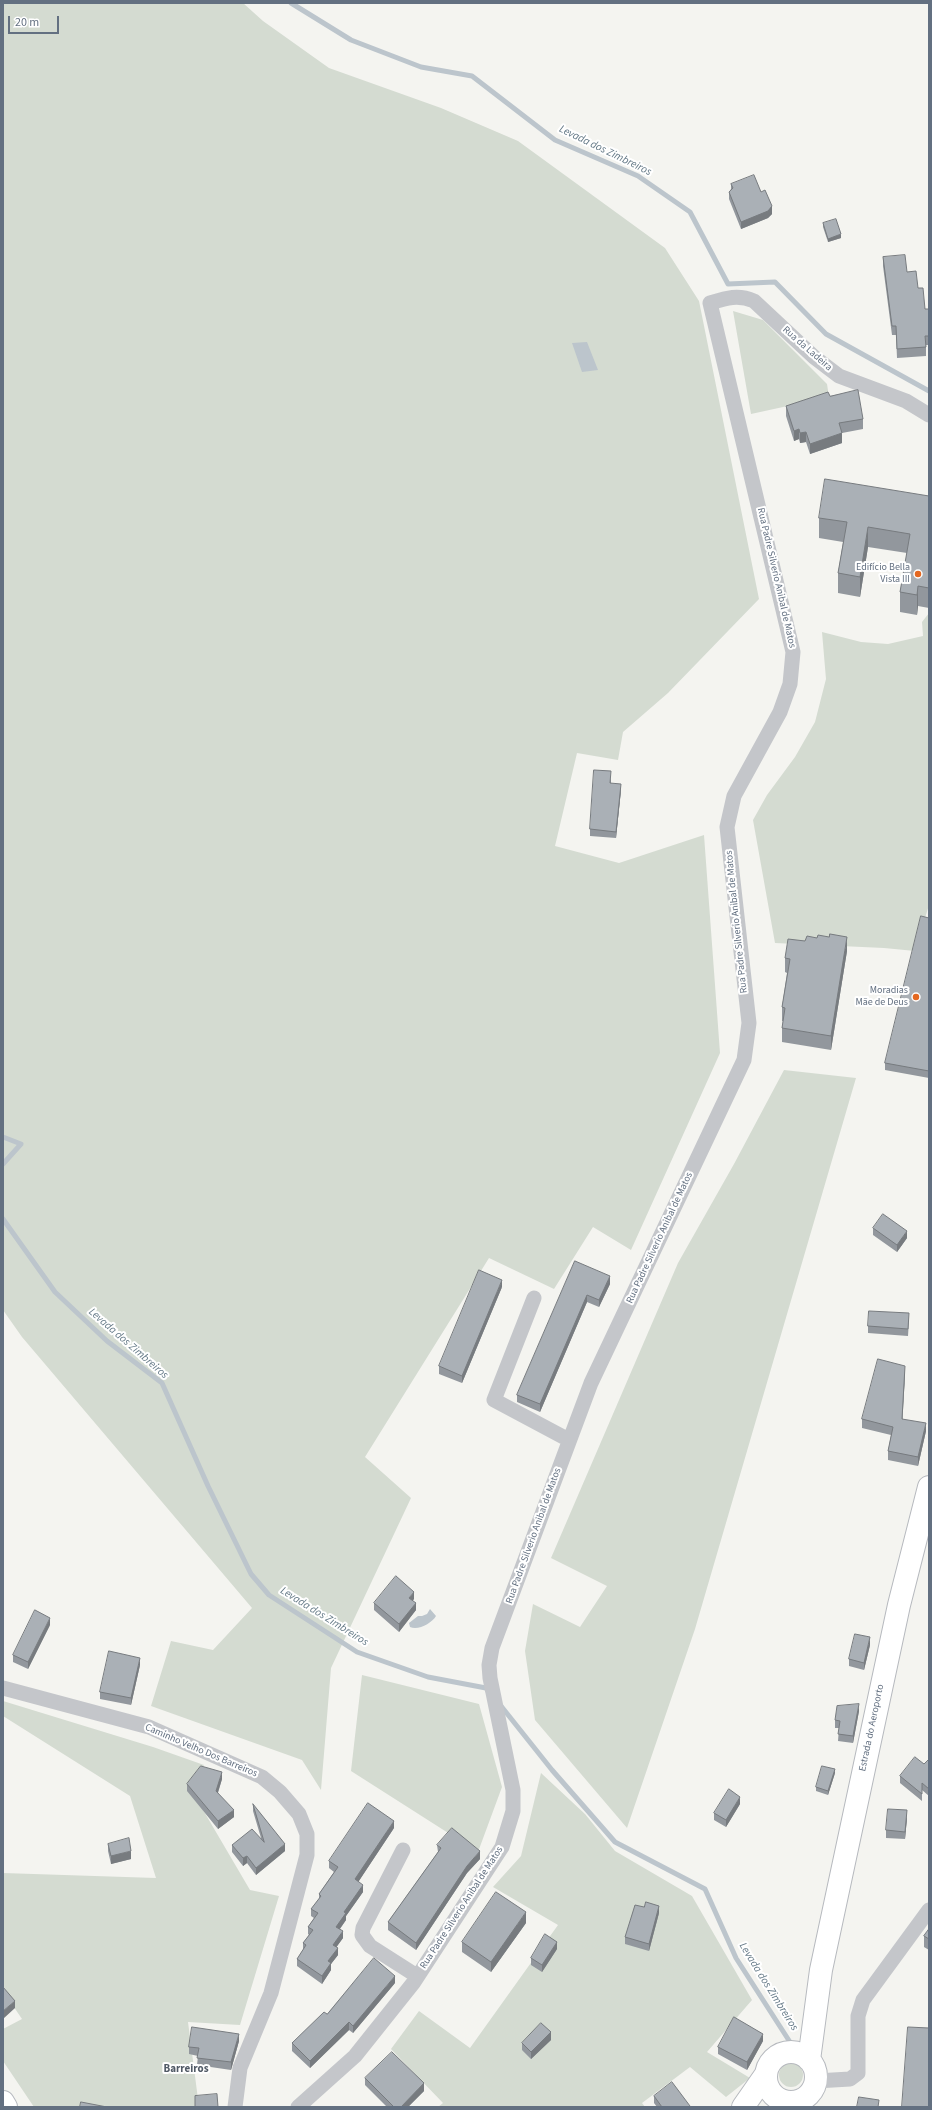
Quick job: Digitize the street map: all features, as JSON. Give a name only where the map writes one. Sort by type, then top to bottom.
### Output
[{"type":"main road","name":"Estrada do Aeroporto","points":[[799,2056],[821,1970],[899,1604],[929,1487]]},
{"type":"main road","points":[[743,2107],[766,2074],[771,2061],[783,2053],[799,2056],[815,2072],[816,2081],[811,2092],[802,2103],[784,2101],[777,2098],[768,2088],[766,2074]]},
{"type":"main road","points":[[758,2107],[777,2098]]},
{"type":"main road","points":[[3,2102],[6,2107]]},
{"type":"street","name":"Rua da Ladeira","points":[[710,303],[732,297],[743,296],[754,301],[814,357],[839,376],[906,402],[929,415]]},
{"type":"street","name":"Rua Padre Silverio Anibal de Matos","points":[[298,2107],[355,2056],[417,1976],[502,1847],[513,1811],[513,1790],[489,1665],[492,1648],[569,1440],[595,1376],[744,1060],[748,1030],[748,1015],[727,828],[734,796],[780,712],[790,684],[793,652],[710,303]]},
{"type":"street","points":[[534,1298],[494,1400],[569,1440]]},
{"type":"street","name":"Caminho Velho Dos Barreiros","points":[[3,1688],[148,1727],[241,1766],[262,1777],[280,1792],[299,1814],[306,1834],[307,1856],[270,1993],[240,2068],[235,2107]]},
{"type":"street","points":[[402,1850],[363,1928],[362,1935],[370,1946],[417,1976]]},
{"type":"street","points":[[816,2081],[850,2079],[858,2073],[858,2016],[863,2000],[929,1910]]},
{"type":"shaded area","points":[[3,3],[243,3],[263,21],[329,68],[441,108],[518,141],[665,248],[699,301],[759,599],[668,693],[623,732],[618,760],[577,753],[555,846],[619,863],[704,835],[720,1053],[631,1250],[593,1227],[554,1289],[489,1258],[365,1457],[411,1498],[331,1668],[321,1790],[302,1760],[151,1706],[171,1641],[213,1650],[252,1608],[22,1337],[3,1310]]},
{"type":"shaded area","points":[[733,311],[763,320],[827,384],[829,397],[751,414]]},
{"type":"shaded area","points":[[587,342],[598,370],[582,372],[572,343]]},
{"type":"shaded area","points":[[929,613],[929,905],[915,951],[884,948],[775,943],[753,820],[767,795],[795,757],[815,722],[826,679],[822,632],[861,642],[888,644],[923,636],[922,622]]},
{"type":"shaded area","points":[[784,1070],[856,1078],[695,1629],[627,1828],[535,1720],[525,1651],[533,1604],[580,1627],[607,1586],[551,1558],[678,1263],[734,1164]]},
{"type":"shaded area","points":[[430,1609],[436,1616],[434,1619],[421,1627],[410,1627],[409,1623],[418,1616],[427,1614]]},
{"type":"shaded area","points":[[362,1675],[479,1704],[502,1787],[478,1852],[351,1771]]},
{"type":"shaded area","points":[[3,1701],[153,1747],[204,1765],[189,1786],[250,1890],[279,1896],[240,2025],[188,2022],[199,2107],[34,2107],[3,2061],[3,2029],[22,2019],[3,1991],[3,1873],[156,1878],[130,1796],[3,1716]]},
{"type":"shaded area","points":[[541,1773],[585,1814],[615,1851],[692,1896],[752,2000],[707,2052],[750,2078],[726,2097],[690,2067],[642,2103],[645,2107],[438,2107],[443,2103],[391,2049],[419,2011],[470,2048],[558,1925],[493,1887],[521,1856]]},
{"type":"shaded area","points":[[791,2063],[796,2064],[802,2070],[802,2080],[796,2086],[791,2087],[786,2086],[780,2080],[779,2075],[780,2070],[786,2064]]},
{"type":"building","points":[[754,175],[761,192],[765,190],[772,206],[768,211],[741,222],[729,192],[733,188],[731,184]]},
{"type":"building","points":[[836,219],[841,234],[828,239],[823,223]]},
{"type":"building","points":[[905,255],[907,272],[916,271],[918,288],[923,288],[925,309],[929,309],[929,336],[925,336],[926,347],[897,349],[896,326],[892,326],[883,257]]},
{"type":"building","points":[[858,390],[863,419],[839,423],[842,433],[810,444],[806,432],[800,433],[799,429],[794,431],[786,406],[828,392],[830,396]]},
{"type":"building","name":"Edifício Bella Vista III","points":[[825,479],[929,496],[929,588],[918,586],[917,595],[900,592],[910,534],[868,527],[860,577],[838,573],[847,522],[819,518]]},
{"type":"building","points":[[594,770],[611,771],[610,783],[621,784],[616,832],[590,829]]},
{"type":"building","name":"Moradias Mãe de Deus","points":[[921,916],[929,918],[929,1071],[885,1063]]},
{"type":"building","points":[[830,934],[847,937],[831,1036],[782,1028],[785,1008],[782,1007],[790,959],[785,958],[788,939],[805,941],[807,936],[817,938],[818,935],[829,937]]},
{"type":"building","points":[[883,1214],[907,1231],[897,1245],[873,1228]]},
{"type":"building","points":[[575,1261],[610,1276],[599,1300],[587,1295],[540,1404],[517,1395]]},
{"type":"building","points":[[479,1270],[502,1280],[462,1376],[439,1366]]},
{"type":"building","points":[[869,1311],[909,1313],[908,1329],[868,1326]]},
{"type":"building","points":[[878,1359],[905,1366],[902,1419],[926,1423],[918,1457],[888,1451],[893,1427],[862,1419]]},
{"type":"building","points":[[396,1576],[414,1592],[409,1598],[416,1603],[399,1624],[374,1603]]},
{"type":"building","points":[[35,1610],[50,1618],[28,1662],[13,1655]]},
{"type":"building","points":[[855,1634],[870,1637],[864,1663],[849,1659]]},
{"type":"building","points":[[109,1651],[140,1658],[131,1698],[100,1692]]},
{"type":"building","points":[[859,1704],[853,1736],[838,1734],[840,1721],[835,1720],[837,1706]]},
{"type":"building","points":[[915,1757],[924,1764],[929,1759],[929,1789],[922,1783],[922,1794],[900,1776]]},
{"type":"building","points":[[201,1766],[222,1772],[216,1791],[234,1810],[218,1821],[187,1784]]},
{"type":"building","points":[[822,1766],[835,1769],[828,1791],[816,1787]]},
{"type":"building","points":[[729,1789],[740,1797],[726,1820],[714,1813]]},
{"type":"building","points":[[368,1803],[394,1821],[355,1879],[363,1885],[344,1912],[346,1913],[336,1927],[343,1931],[333,1945],[338,1948],[328,1961],[331,1963],[322,1976],[297,1959],[306,1945],[303,1943],[313,1930],[308,1927],[318,1913],[311,1909],[321,1896],[319,1894],[338,1867],[329,1861]]},
{"type":"building","points":[[253,1804],[285,1844],[256,1868],[247,1856],[243,1858],[232,1845],[252,1829],[264,1842]]},
{"type":"building","points":[[888,1809],[907,1810],[905,1832],[886,1830]]},
{"type":"building","points":[[452,1828],[480,1851],[467,1866],[416,1943],[388,1922],[441,1848],[437,1845]]},
{"type":"building","points":[[129,1838],[131,1851],[111,1856],[108,1844]]},
{"type":"building","points":[[496,1892],[526,1912],[491,1962],[462,1942]]},
{"type":"building","points":[[646,1902],[659,1906],[649,1944],[625,1937],[635,1905],[644,1907]]},
{"type":"building","points":[[929,1929],[929,1939],[924,1936]]},
{"type":"building","points":[[545,1934],[557,1942],[542,1965],[531,1958]]},
{"type":"building","points":[[374,1958],[395,1976],[353,2026],[349,2022],[310,2061],[292,2043],[324,2012],[327,2014]]},
{"type":"building","points":[[3,1987],[15,2001],[3,2011]]},
{"type":"building","points":[[734,2017],[763,2034],[747,2062],[718,2047]]},
{"type":"building","points":[[541,2023],[551,2032],[531,2052],[522,2043]]},
{"type":"building","points":[[192,2027],[239,2034],[231,2062],[197,2058],[199,2048],[189,2047]]},
{"type":"building","points":[[908,2027],[929,2028],[929,2107],[902,2107]]},
{"type":"building","points":[[392,2052],[424,2083],[401,2107],[394,2107],[365,2078]]},
{"type":"building","points":[[672,2082],[690,2106],[689,2107],[662,2107],[654,2096]]},
{"type":"building","points":[[217,2094],[218,2107],[195,2107],[195,2096]]},
{"type":"building","points":[[859,2097],[879,2100],[878,2107],[857,2107]]},
{"type":"building","points":[[81,2102],[107,2107],[80,2107]]},
{"type":"waterway","name":"Levada dos Zimbreiros","points":[[291,3],[351,40],[421,67],[472,76],[555,140],[638,176],[690,212],[728,284],[775,282],[826,334],[929,391]]},
{"type":"waterway","name":"Levada dos Zimbreiros","points":[[3,1137],[21,1144],[3,1164]]},
{"type":"waterway","name":"Levada dos Zimbreiros","points":[[3,1219],[55,1292],[107,1341],[162,1383],[208,1486],[251,1574],[269,1595],[357,1652],[428,1677],[486,1688],[488,1691]]},
{"type":"waterway","name":"Levada dos Zimbreiros","points":[[501,1706],[552,1770],[615,1842],[705,1889],[736,1958],[797,2053]]},
{"type":"place","name":"Edifício Bella Vista III","points":[[918,574]]},
{"type":"place","name":"Moradias Mãe de Deus","points":[[916,997]]},
{"type":"district","name":"Barreiros","points":[[186,2070]]}]
